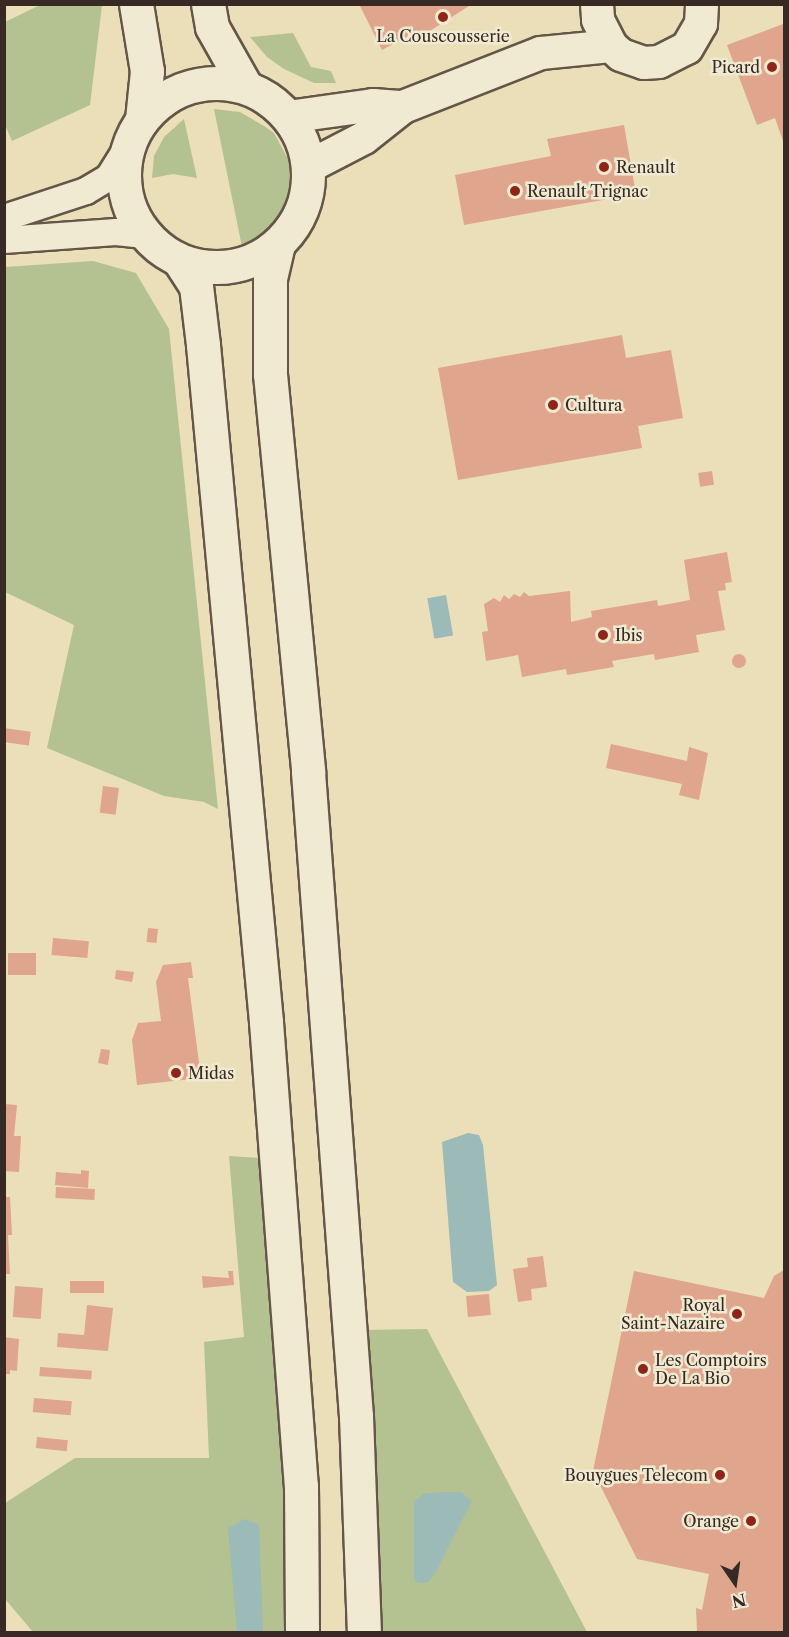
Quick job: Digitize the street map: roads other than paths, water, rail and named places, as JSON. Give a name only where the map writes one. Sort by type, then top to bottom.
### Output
[{"type":"main road","points":[[136,4],[147,71],[124,193],[145,235],[179,260],[196,286],[203,345],[266,1022],[301,1486],[302,1632]]},
{"type":"main road","points":[[208,4],[212,27],[246,87]]},
{"type":"main road","points":[[135,133],[164,99],[191,86],[210,83],[246,87],[276,104],[288,117],[302,140],[308,167],[302,209],[278,244],[270,278],[270,374],[308,772],[356,1416],[364,1632]]},
{"type":"main road","points":[[179,260],[225,267],[253,259],[278,244]]},
{"type":"street","points":[[597,5],[598,20],[611,46],[621,55],[644,63],[674,57],[696,36],[702,4]]},
{"type":"street","points":[[541,52],[597,5]]},
{"type":"street","points":[[308,167],[364,138],[403,107],[541,52],[611,46]]},
{"type":"street","points":[[288,117],[373,105],[403,107]]},
{"type":"street","points":[[4,218],[86,191],[109,177],[135,133]]},
{"type":"street","points":[[4,240],[116,232],[145,235]]},
{"type":"water","points":[[446,595],[453,635],[434,639],[427,598]]},
{"type":"water","points":[[468,1133],[479,1135],[483,1145],[497,1285],[489,1291],[467,1292],[453,1282],[442,1142]]},
{"type":"water","points":[[461,1492],[472,1501],[434,1575],[427,1583],[418,1583],[414,1578],[414,1502],[423,1494]]},
{"type":"water","points":[[245,1519],[259,1525],[263,1632],[237,1632],[228,1528]]},
{"type":"place","name":"La Couscousserie","points":[[443,17]]},
{"type":"place","name":"Picard","points":[[772,67]]},
{"type":"place","name":"Renault","points":[[604,167]]},
{"type":"place","name":"Renault Trignac","points":[[515,191]]},
{"type":"place","name":"Cultura","points":[[553,405]]},
{"type":"place","name":"Ibis","points":[[603,635]]},
{"type":"place","name":"Midas","points":[[176,1073]]},
{"type":"place","name":"Royal Saint-Nazaire","points":[[737,1314]]},
{"type":"place","name":"Les Comptoirs De La Bio","points":[[643,1369]]},
{"type":"place","name":"Bouygues Telecom","points":[[720,1475]]},
{"type":"place","name":"Orange","points":[[751,1521]]}]
